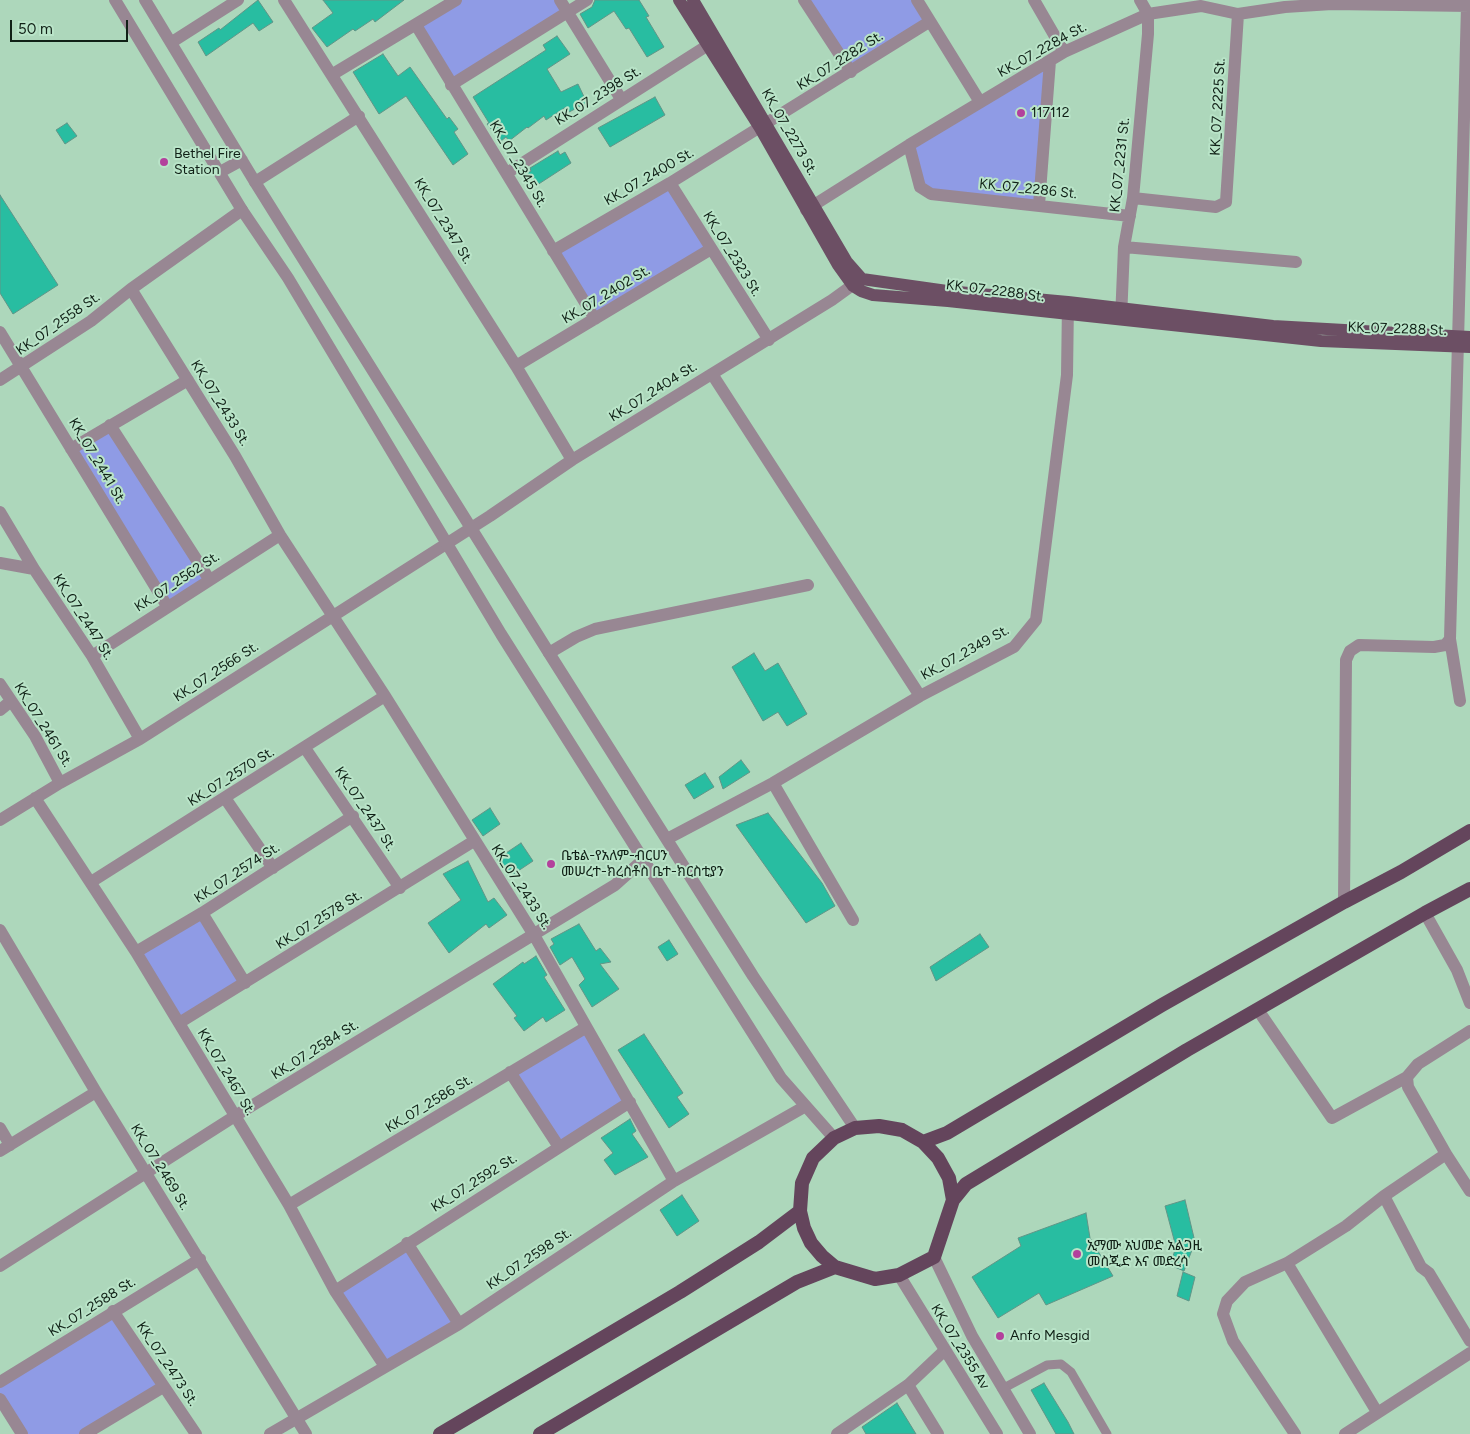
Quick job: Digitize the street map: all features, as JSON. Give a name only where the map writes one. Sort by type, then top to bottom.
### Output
[{"type":"highway","points":[[923,1142],[947,1133],[1162,1005],[1344,902],[1401,872],[1470,831]]},
{"type":"highway","points":[[953,1200],[948,1178],[938,1158],[923,1142],[902,1130],[879,1126],[855,1128],[834,1138],[813,1158],[802,1183],[800,1211],[804,1228],[811,1243],[835,1267],[875,1279],[899,1275],[934,1256],[953,1200],[966,1184],[1258,1010],[1470,889]]},
{"type":"highway","points":[[440,1434],[680,1292],[759,1242],[800,1211]]},
{"type":"highway","points":[[540,1434],[797,1282],[835,1267]]},
{"type":"main road","points":[[679,0],[712,43]]},
{"type":"main road","name":"KK_07_2273 St.","points":[[693,0],[712,43],[764,126],[810,207],[847,262],[857,282]]},
{"type":"main road","name":"KK_07_2288 St.","points":[[857,282],[947,291],[1067,308],[1464,342]]},
{"type":"street","points":[[115,0],[242,210],[288,278],[445,544],[781,1078],[804,1107],[834,1138]]},
{"type":"street","points":[[145,0],[255,182],[753,976],[855,1128]]},
{"type":"street","points":[[172,42],[238,0]]},
{"type":"street","name":"KK_07_2347 St.","points":[[284,0],[333,74],[516,366],[572,460]]},
{"type":"street","points":[[333,74],[456,0]]},
{"type":"street","points":[[560,0],[620,99]]},
{"type":"street","points":[[452,85],[587,0]]},
{"type":"street","points":[[804,0],[851,72]]},
{"type":"street","points":[[917,0],[980,102]]},
{"type":"street","points":[[1034,0],[1064,52]]},
{"type":"street","points":[[1140,0],[1148,14]]},
{"type":"street","name":"KK_07_2284 St.","points":[[810,207],[1064,52],[1148,14],[1201,3],[1238,14],[1272,4],[1332,2],[1432,3],[1468,6]]},
{"type":"street","points":[[1460,701],[1450,639],[1464,342],[1468,6]]},
{"type":"street","name":"KK_07_2231 St.","points":[[1122,313],[1124,246],[1133,198],[1148,34],[1148,14]]},
{"type":"street","name":"KK_07_2225 St.","points":[[1133,198],[1216,207],[1226,202],[1238,14]]},
{"type":"street","name":"KK_07_2282 St.","points":[[764,126],[929,22]]},
{"type":"street","name":"KK_07_2345 St.","points":[[416,25],[595,319]]},
{"type":"street","name":"KK_07_2398 St.","points":[[507,173],[620,99],[712,43]]},
{"type":"street","points":[[1039,206],[1050,61]]},
{"type":"street","points":[[255,182],[359,116]]},
{"type":"street","name":"KK_07_2400 St.","points":[[553,251],[764,126]]},
{"type":"street","name":"KK_07_2286 St.","points":[[909,145],[918,182],[923,190],[931,194],[1130,216]]},
{"type":"street","points":[[220,172],[242,160]]},
{"type":"street","name":"KK_07_2323 St.","points":[[670,183],[769,340]]},
{"type":"street","name":"KK_07_2558 St.","points":[[0,380],[91,321],[131,289],[242,210]]},
{"type":"street","points":[[1124,246],[1296,262]]},
{"type":"street","name":"KK_07_2402 St.","points":[[516,366],[711,249]]},
{"type":"street","name":"KK_07_2404 St.","points":[[445,544],[472,528],[572,460],[769,340],[857,282]]},
{"type":"street","name":"KK_07_2433 St.","points":[[131,289],[162,335],[280,535],[385,696],[534,935],[585,1028],[630,1102],[674,1181]]},
{"type":"street","name":"KK_07_2349 St.","points":[[667,839],[773,783],[920,696],[1014,647],[1024,636],[1036,620],[1046,551],[1067,375],[1067,308]]},
{"type":"street","name":"KK_07_2441 St.","points":[[0,332],[167,606]]},
{"type":"street","points":[[712,374],[920,696]]},
{"type":"street","points":[[71,449],[188,380]]},
{"type":"street","points":[[110,425],[209,579]]},
{"type":"street","name":"KK_07_2447 St.","points":[[0,512],[34,569],[92,656],[140,739]]},
{"type":"street","name":"KK_07_2562 St.","points":[[92,656],[280,535]]},
{"type":"street","name":"KK_07_2566 St.","points":[[0,820],[60,783],[140,739],[445,544]]},
{"type":"street","points":[[0,563],[34,569]]},
{"type":"street","points":[[550,653],[576,637],[595,629],[808,585]]},
{"type":"street","points":[[1344,902],[1346,660],[1350,651],[1359,645],[1434,647],[1445,645],[1450,639]]},
{"type":"street","name":"KK_07_2461 St.","points":[[0,684],[35,736],[60,783]]},
{"type":"street","name":"KK_07_2570 St.","points":[[91,882],[385,696]]},
{"type":"street","points":[[0,710],[11,701]]},
{"type":"street","name":"KK_07_2437 St.","points":[[305,748],[400,888]]},
{"type":"street","points":[[773,783],[853,920]]},
{"type":"street","name":"KK_07_2467 St.","points":[[35,798],[136,952],[290,1205],[336,1290],[384,1365]]},
{"type":"street","points":[[225,798],[272,868]]},
{"type":"street","name":"KK_07_2574 St.","points":[[136,952],[202,914],[352,816]]},
{"type":"street","name":"KK_07_2578 St.","points":[[179,1023],[474,841]]},
{"type":"street","name":"KK_07_2584 St.","points":[[0,1266],[235,1116],[615,885],[644,859]]},
{"type":"street","points":[[1425,913],[1457,970],[1470,1003]]},
{"type":"street","points":[[202,914],[245,983]]},
{"type":"street","name":"KK_07_2469 St.","points":[[0,930],[96,1092],[306,1434]]},
{"type":"street","points":[[0,956],[11,948]]},
{"type":"street","points":[[1258,1010],[1332,1118],[1407,1077],[1418,1064],[1470,1031]]},
{"type":"street","name":"KK_07_2586 St.","points":[[290,1205],[585,1028]]},
{"type":"street","points":[[510,1072],[559,1147]]},
{"type":"street","points":[[1407,1077],[1408,1087],[1446,1154],[1470,1191]]},
{"type":"street","points":[[0,1128],[5,1148],[96,1092]]},
{"type":"street","name":"KK_07_2592 St.","points":[[336,1290],[630,1102]]},
{"type":"street","name":"KK_07_2598 St.","points":[[270,1434],[384,1365],[458,1324],[674,1181],[804,1107]]},
{"type":"street","points":[[1295,1434],[1233,1341],[1222,1314],[1227,1301],[1245,1282],[1287,1263],[1346,1226],[1384,1196],[1446,1154]]},
{"type":"street","points":[[1384,1196],[1421,1267],[1429,1273],[1470,1341]]},
{"type":"street","points":[[407,1243],[458,1324]]},
{"type":"street","name":"KK_07_2355 Av","points":[[934,1256],[972,1336],[1030,1434]]},
{"type":"street","name":"KK_07_2588 St.","points":[[0,1382],[200,1259]]},
{"type":"street","points":[[1287,1263],[1377,1412]]},
{"type":"street","name":"KK_07_2355 Av","points":[[899,1275],[997,1434]]},
{"type":"street","name":"KK_07_2473 St.","points":[[113,1311],[196,1434]]},
{"type":"street","points":[[840,1433],[908,1386],[945,1350]]},
{"type":"street","points":[[1345,1434],[1470,1353]]},
{"type":"street","points":[[908,1386],[938,1434]]},
{"type":"street","points":[[85,1434],[163,1387]]},
{"type":"street","points":[[0,1399],[22,1434]]},
{"type":"lane","points":[[1002,1389],[1047,1365],[1061,1364],[1071,1372],[1108,1434]]},
{"type":"shaded area","points":[[456,0],[560,0],[568,12],[451,85],[416,25]]},
{"type":"shaded area","points":[[804,0],[915,0],[929,22],[851,72]]},
{"type":"shaded area","points":[[1050,61],[1039,205],[923,190],[909,145]]},
{"type":"shaded area","points":[[670,183],[711,249],[595,319],[553,251]]},
{"type":"shaded area","points":[[110,425],[209,579],[167,606],[71,449]]},
{"type":"shaded area","points":[[202,913],[245,983],[179,1023],[136,952]]},
{"type":"shaded area","points":[[585,1028],[630,1102],[559,1147],[510,1072]]},
{"type":"shaded area","points":[[407,1243],[457,1325],[385,1366],[335,1291]]},
{"type":"shaded area","points":[[113,1311],[163,1387],[85,1434],[22,1434],[0,1399],[0,1382]]},
{"type":"building","points":[[258,0],[273,22],[259,31],[253,23],[206,56],[198,42],[219,28],[220,30]]},
{"type":"building","points":[[323,0],[404,0],[375,22],[373,19],[355,31],[353,29],[327,47],[312,28],[333,13]]},
{"type":"building","points":[[595,0],[639,0],[649,16],[646,17],[664,47],[647,57],[629,28],[626,29],[614,11],[588,28],[580,14],[592,7]]},
{"type":"building","points":[[557,36],[570,54],[547,69],[561,92],[578,84],[587,103],[569,112],[566,107],[546,120],[544,116],[509,141],[506,137],[501,141],[487,124],[489,123],[473,97],[546,50],[543,45]]},
{"type":"building","points":[[383,54],[398,76],[410,67],[447,119],[449,117],[458,129],[454,132],[468,154],[453,165],[406,96],[379,114],[353,72]]},
{"type":"building","points":[[655,97],[665,115],[610,147],[598,128]]},
{"type":"building","points":[[67,123],[77,136],[65,144],[56,130]]},
{"type":"building","points":[[558,151],[560,155],[565,152],[571,163],[534,187],[525,174],[531,171],[530,168]]},
{"type":"building","points":[[0,195],[58,285],[13,314],[0,293]]},
{"type":"building","points":[[754,653],[765,671],[778,663],[807,714],[787,726],[778,712],[763,721],[732,667]]},
{"type":"building","points":[[741,760],[750,772],[723,789],[719,777]]},
{"type":"building","points":[[705,773],[714,787],[694,799],[685,785]]},
{"type":"building","points":[[490,808],[500,824],[483,836],[472,820]]},
{"type":"building","points":[[768,813],[822,883],[835,906],[806,923],[736,825]]},
{"type":"building","points":[[521,843],[533,861],[509,877],[497,859]]},
{"type":"building","points":[[468,861],[488,902],[494,898],[507,915],[489,928],[486,924],[449,953],[428,923],[461,900],[443,874]]},
{"type":"building","points":[[579,924],[596,951],[600,948],[611,962],[600,964],[619,989],[592,1007],[579,985],[585,979],[572,957],[560,965],[550,947],[554,944],[551,939]]},
{"type":"building","points":[[980,934],[989,947],[936,981],[930,967]]},
{"type":"building","points":[[669,940],[678,954],[667,961],[658,947]]},
{"type":"building","points":[[536,956],[547,975],[544,977],[565,1010],[546,1022],[543,1017],[524,1031],[514,1018],[517,1016],[493,984],[523,962],[524,964]]},
{"type":"building","points":[[644,1034],[683,1093],[677,1097],[689,1114],[669,1128],[618,1050]]},
{"type":"building","points":[[630,1119],[636,1131],[632,1134],[648,1157],[615,1175],[604,1160],[613,1153],[601,1138]]},
{"type":"building","points":[[682,1195],[699,1221],[677,1236],[660,1210]]},
{"type":"building","points":[[1185,1200],[1195,1242],[1184,1271],[1170,1265],[1176,1247],[1165,1206]]},
{"type":"building","points":[[1086,1213],[1090,1238],[1113,1276],[1046,1305],[1039,1293],[998,1318],[972,1277],[1021,1246],[1018,1238]]},
{"type":"building","points":[[1183,1272],[1195,1277],[1189,1301],[1177,1296]]},
{"type":"building","points":[[1044,1383],[1074,1434],[1056,1434],[1031,1390]]},
{"type":"building","points":[[897,1403],[916,1434],[866,1434],[862,1427]]},
{"type":"place","name":"117112","points":[[1021,113]]},
{"type":"place","name":"Bethel Fire Station","points":[[164,162]]},
{"type":"place","name":"ቤቴል-የአለም-ብርሀን መሠረተ-ክረስቶስ ቤተ-ክርስቲያን","points":[[551,864]]},
{"type":"place","name":"ኢማሙ አህመድ አልጋዚ መስጂድ እና መድረሳ","points":[[1077,1254]]},
{"type":"place","name":"Anfo Mesgid","points":[[1000,1336]]}]
